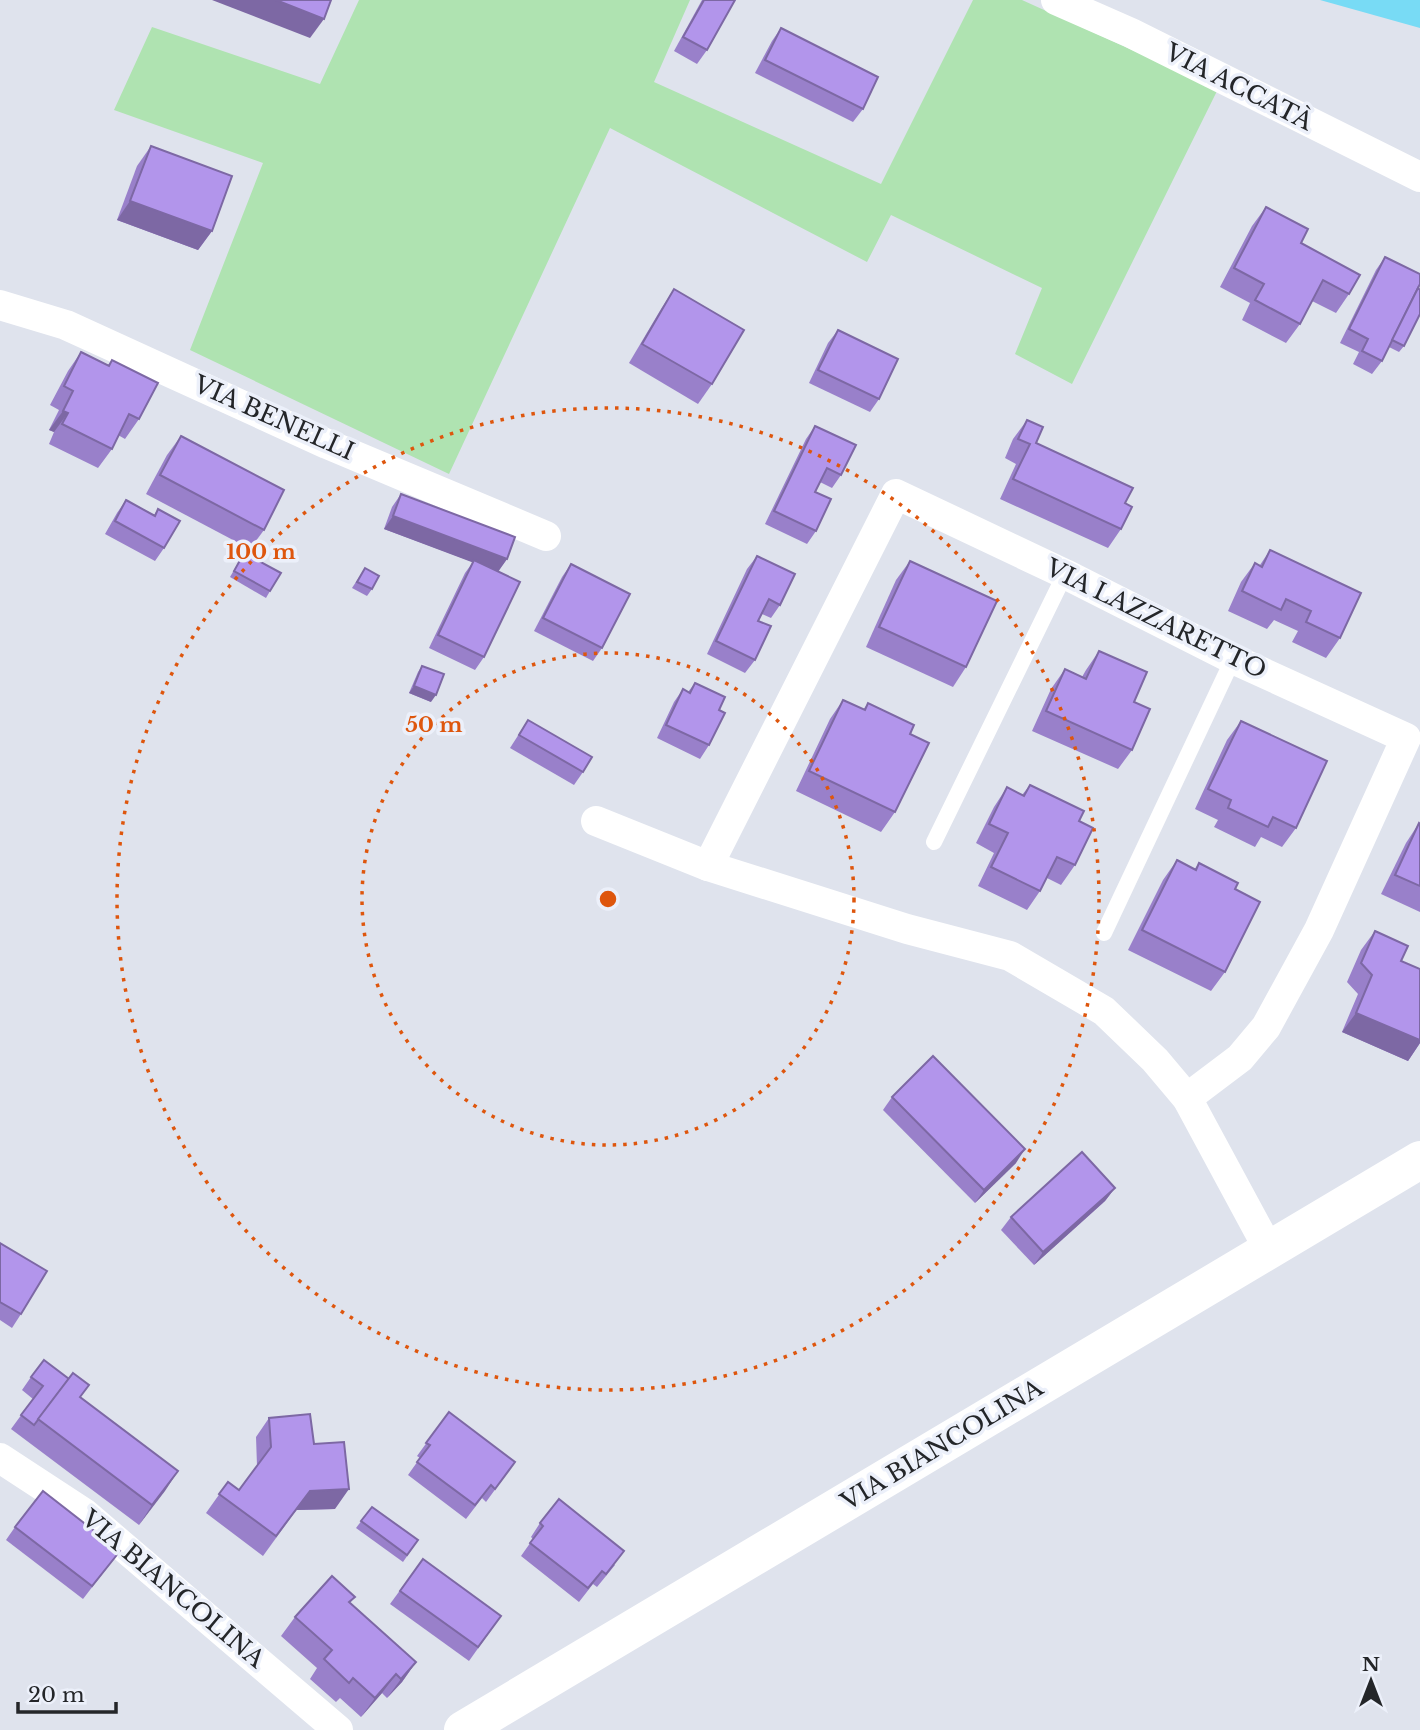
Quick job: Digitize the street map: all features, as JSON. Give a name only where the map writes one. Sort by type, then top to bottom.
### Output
[{"type":"street","name":"VIA ACCATÀ","points":[[1056,0],[1131,33],[1420,177]]},
{"type":"street","name":"VIA BENELLI","points":[[0,305],[66,325],[327,444],[546,536]]},
{"type":"street","name":"VIA LAZZARETTO","points":[[708,866],[896,494],[1065,574],[1233,659],[1406,738],[1319,930],[1266,1027],[1240,1058],[1186,1098]]},
{"type":"street","points":[[596,821],[708,866],[907,929],[1010,956],[1104,1011],[1154,1060],[1186,1098],[1269,1250]]},
{"type":"street","name":"VIA BIANCOLINA","points":[[463,1730],[1420,1160]]},
{"type":"street","name":"VIA BIANCOLINA","points":[[0,1458],[84,1513],[338,1730]]},
{"type":"lane","points":[[934,842],[1065,574]]},
{"type":"lane","points":[[1104,933],[1233,659]]},
{"type":"green space","points":[[359,0],[690,0],[654,82],[881,184],[973,0],[1022,0],[1218,89],[1072,384],[1015,354],[1042,288],[891,215],[867,262],[610,128],[449,474],[190,350],[263,163],[114,110],[152,27],[320,84]]},
{"type":"water","points":[[1320,0],[1420,0],[1420,28]]},
{"type":"building","points":[[276,0],[331,0],[324,19]]},
{"type":"building","points":[[704,0],[735,0],[707,50],[683,37]]},
{"type":"building","points":[[781,28],[878,77],[863,109],[765,60]]},
{"type":"building","points":[[151,146],[232,176],[212,231],[130,201]]},
{"type":"building","points":[[1266,207],[1308,229],[1301,243],[1360,275],[1349,294],[1323,280],[1300,324],[1255,300],[1264,284],[1234,268]]},
{"type":"building","points":[[1385,257],[1420,274],[1420,284],[1382,361],[1362,351],[1368,339],[1349,329]]},
{"type":"building","points":[[1418,288],[1420,314],[1404,346],[1392,340]]},
{"type":"building","points":[[674,289],[744,330],[712,384],[642,344]]},
{"type":"building","points":[[838,330],[898,359],[879,399],[818,370]]},
{"type":"building","points":[[81,352],[109,366],[112,360],[158,383],[139,419],[129,414],[112,449],[62,424],[68,413],[63,411],[73,391],[64,386]]},
{"type":"building","points":[[1027,420],[1043,427],[1036,443],[1133,488],[1125,503],[1132,507],[1121,529],[1013,479],[1030,444],[1018,439]]},
{"type":"building","points":[[815,426],[856,445],[841,475],[827,468],[815,492],[831,499],[816,531],[774,511]]},
{"type":"building","points":[[181,436],[284,490],[264,530],[160,475]]},
{"type":"building","points":[[401,494],[515,537],[507,559],[393,516]]},
{"type":"building","points":[[126,500],[155,516],[158,509],[180,521],[164,548],[115,521]]},
{"type":"building","points":[[1270,550],[1361,593],[1340,638],[1306,622],[1311,611],[1286,599],[1281,610],[1242,591],[1255,563],[1262,567]]},
{"type":"building","points":[[244,553],[281,573],[270,591],[234,571]]},
{"type":"building","points":[[757,556],[795,574],[780,605],[769,599],[758,621],[771,626],[755,660],[716,641]]},
{"type":"building","points":[[474,560],[520,582],[484,657],[438,635]]},
{"type":"building","points":[[910,561],[997,601],[966,667],[879,627]]},
{"type":"building","points":[[571,564],[630,594],[602,648],[543,618]]},
{"type":"building","points":[[365,568],[379,576],[372,589],[357,582]]},
{"type":"building","points":[[1099,651],[1147,672],[1134,702],[1150,709],[1132,750],[1046,711],[1065,669],[1086,679]]},
{"type":"building","points":[[422,666],[444,674],[436,695],[414,686]]},
{"type":"building","points":[[695,683],[725,697],[719,710],[725,713],[709,745],[666,725],[683,689],[690,693]]},
{"type":"building","points":[[843,700],[865,710],[868,703],[914,725],[910,734],[929,743],[895,812],[809,771]]},
{"type":"building","points":[[528,720],[592,757],[583,772],[519,735]]},
{"type":"building","points":[[1241,721],[1327,761],[1296,828],[1273,817],[1268,827],[1228,808],[1231,800],[1208,789]]},
{"type":"building","points":[[1030,785],[1084,811],[1079,821],[1093,828],[1075,865],[1057,857],[1040,891],[991,867],[1008,833],[989,824],[1007,787],[1024,796]]},
{"type":"building","points":[[1420,824],[1420,886],[1395,875]]},
{"type":"building","points":[[1177,860],[1196,870],[1199,863],[1238,883],[1235,889],[1260,902],[1225,972],[1142,930]]},
{"type":"building","points":[[1375,931],[1408,946],[1401,961],[1420,969],[1420,1040],[1356,1013],[1372,975],[1361,963]]},
{"type":"building","points":[[933,1056],[1025,1149],[984,1190],[892,1097]]},
{"type":"building","points":[[1082,1152],[1115,1188],[1043,1252],[1011,1217]]},
{"type":"building","points":[[0,1243],[47,1271],[21,1314],[0,1302]]},
{"type":"building","points":[[44,1360],[69,1379],[34,1425],[21,1415],[43,1386],[31,1377]]},
{"type":"building","points":[[73,1373],[89,1385],[80,1397],[178,1471],[152,1505],[38,1419]]},
{"type":"building","points":[[449,1412],[515,1462],[495,1489],[491,1485],[475,1505],[417,1462],[430,1445],[426,1443]]},
{"type":"building","points":[[310,1414],[314,1444],[344,1442],[349,1489],[310,1491],[276,1536],[219,1494],[228,1482],[239,1490],[271,1447],[269,1418]]},
{"type":"building","points":[[43,1491],[120,1551],[92,1586],[15,1527]]},
{"type":"building","points":[[559,1499],[624,1551],[606,1574],[602,1571],[588,1588],[530,1543],[543,1526],[540,1523]]},
{"type":"building","points":[[372,1507],[418,1540],[407,1555],[361,1521]]},
{"type":"building","points":[[423,1559],[501,1616],[478,1647],[400,1591]]},
{"type":"building","points":[[332,1576],[355,1597],[349,1602],[416,1662],[401,1679],[396,1674],[375,1698],[353,1678],[349,1683],[324,1659],[332,1650],[295,1617]]}]
